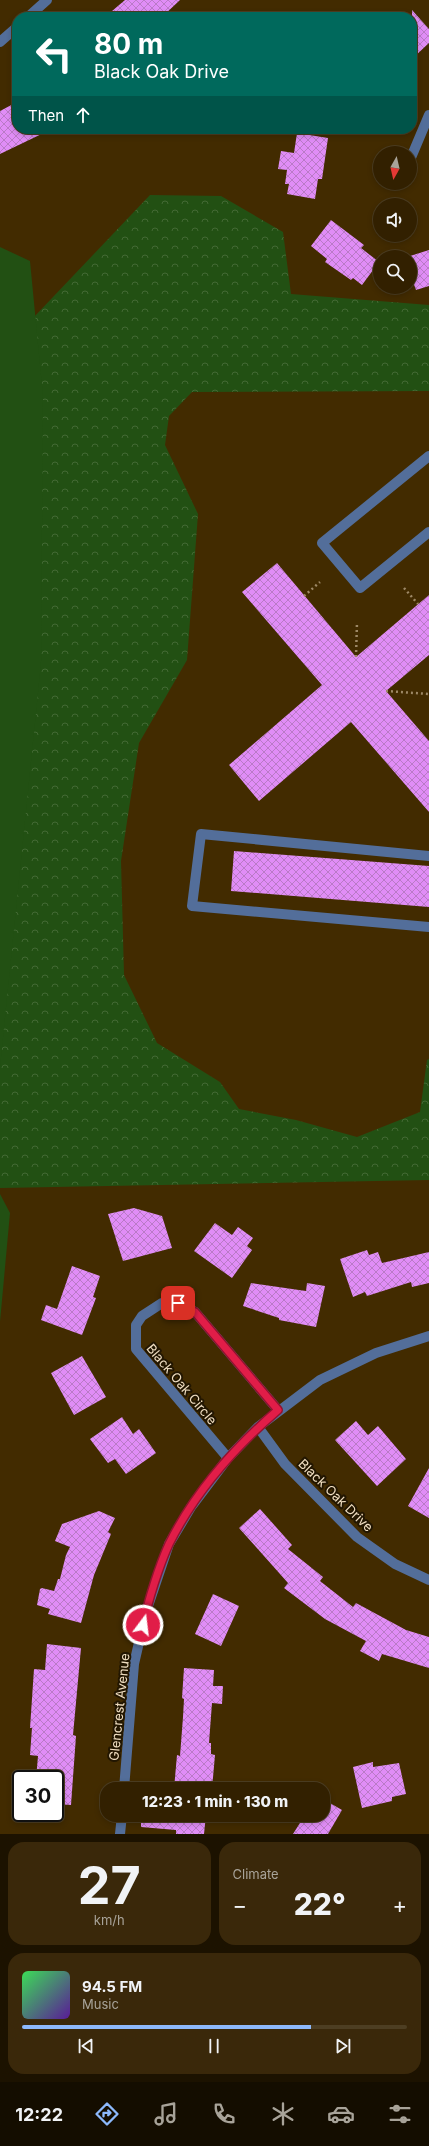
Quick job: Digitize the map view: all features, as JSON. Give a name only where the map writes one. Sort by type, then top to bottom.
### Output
[{"type":"street","points":[[34,12],[47,0]]},
{"type":"street","points":[[0,42],[12,31]]},
{"type":"street","points":[[416,146],[429,115]]},
{"type":"street","points":[[429,456],[322,543],[360,588],[429,532]]},
{"type":"street","points":[[429,856],[201,834],[192,906],[429,927]]},
{"type":"street","name":"Black Oak Circle","points":[[228,1458],[136,1348],[136,1325],[142,1316],[162,1303],[178,1303],[195,1312],[278,1410]]},
{"type":"street","name":"Glencrest Avenue","points":[[125,1782],[134,1664],[146,1612],[169,1544],[192,1507],[228,1458],[258,1427],[278,1410],[320,1380],[376,1353],[429,1336]]},
{"type":"street","name":"Black Oak Drive","points":[[258,1427],[285,1464],[357,1537],[395,1564],[429,1580]]},
{"type":"street","points":[[120,1834],[121,1822]]},
{"type":"path","points":[[304,596],[320,582]]},
{"type":"path","points":[[404,588],[418,604]]},
{"type":"path","points":[[356,657],[357,622]]},
{"type":"path","points":[[386,691],[429,694]]},
{"type":"green space","points":[[150,195],[221,196],[283,232],[291,294],[429,305],[429,391],[192,392],[169,416],[165,445],[198,514],[187,660],[139,743],[121,861],[124,975],[157,1043],[220,1082],[239,1109],[296,1120],[357,1137],[420,1112],[427,1060],[429,1059],[429,1180],[0,1188],[0,905],[34,317]]},
{"type":"green space","points":[[0,247],[30,261],[43,396],[41,663],[0,1067]]},
{"type":"green space","points":[[0,1194],[10,1213],[0,1322]]},
{"type":"building","points":[[125,0],[180,0],[167,12],[111,12]]},
{"type":"building","points":[[417,16],[429,29],[429,43],[417,54]]},
{"type":"building","points":[[12,105],[12,134],[42,134],[0,154],[0,111]]},
{"type":"building","points":[[297,134],[328,138],[322,179],[318,179],[315,199],[287,194],[289,184],[285,184],[287,170],[278,169],[281,151],[294,153]]},
{"type":"building","points":[[331,220],[364,245],[361,248],[373,257],[373,270],[362,285],[353,278],[351,280],[325,262],[327,259],[311,246]]},
{"type":"building","points":[[429,250],[429,286],[417,290],[417,254]]},
{"type":"building","points":[[277,563],[356,657],[429,595],[429,655],[386,691],[429,741],[429,812],[351,722],[259,801],[229,765],[322,685],[242,592]]},
{"type":"building","points":[[234,851],[429,866],[429,907],[231,891]]},
{"type":"building","points":[[134,1208],[162,1216],[172,1248],[123,1261],[108,1214]]},
{"type":"building","points":[[215,1223],[232,1235],[238,1227],[253,1238],[247,1246],[252,1250],[232,1278],[194,1251]]},
{"type":"building","points":[[367,1250],[369,1255],[378,1252],[382,1263],[429,1252],[429,1283],[412,1287],[411,1282],[367,1296],[365,1292],[353,1297],[340,1259]]},
{"type":"building","points":[[72,1266],[100,1276],[93,1297],[96,1298],[82,1335],[41,1320],[46,1305],[57,1309]]},
{"type":"building","points":[[251,1283],[306,1291],[307,1283],[325,1286],[316,1327],[279,1320],[279,1318],[243,1306]]},
{"type":"building","points":[[82,1356],[106,1397],[74,1415],[51,1373]]},
{"type":"building","points":[[122,1417],[133,1434],[139,1429],[156,1453],[126,1474],[115,1459],[108,1463],[90,1439]]},
{"type":"building","points":[[356,1421],[368,1435],[378,1426],[406,1459],[377,1486],[335,1440]]},
{"type":"building","points":[[429,1468],[429,1518],[408,1506]]},
{"type":"building","points":[[260,1509],[292,1545],[288,1549],[323,1577],[320,1581],[353,1607],[356,1603],[406,1630],[429,1637],[429,1668],[382,1654],[379,1661],[360,1651],[366,1641],[325,1619],[284,1588],[288,1583],[239,1528]]},
{"type":"building","points":[[99,1511],[115,1518],[108,1532],[111,1534],[94,1575],[81,1623],[48,1614],[50,1609],[37,1605],[40,1589],[42,1588],[54,1591],[58,1579],[60,1579],[66,1555],[70,1547],[55,1541],[62,1524]]},
{"type":"building","points":[[213,1594],[239,1606],[221,1646],[195,1634]]},
{"type":"building","points":[[47,1644],[81,1648],[73,1735],[76,1736],[71,1805],[64,1805],[64,1770],[37,1770],[38,1756],[30,1755],[32,1728],[30,1728],[34,1669],[45,1670]]},
{"type":"building","points":[[184,1668],[214,1670],[213,1686],[223,1686],[222,1704],[212,1703],[209,1743],[211,1743],[211,1754],[215,1755],[213,1782],[175,1782],[177,1755],[180,1756],[184,1699],[182,1698]]},
{"type":"building","points":[[373,1762],[373,1767],[399,1763],[406,1794],[392,1797],[392,1801],[362,1808],[353,1767]]},
{"type":"building","points":[[330,1803],[342,1810],[328,1834],[293,1834],[301,1822],[330,1822]]},
{"type":"building","points":[[141,1822],[205,1822],[204,1834],[176,1834],[176,1830],[141,1827]]},
{"type":"route","points":[[143,1625],[169,1544],[192,1507],[228,1458],[258,1427],[278,1410],[195,1312],[178,1303]]}]
